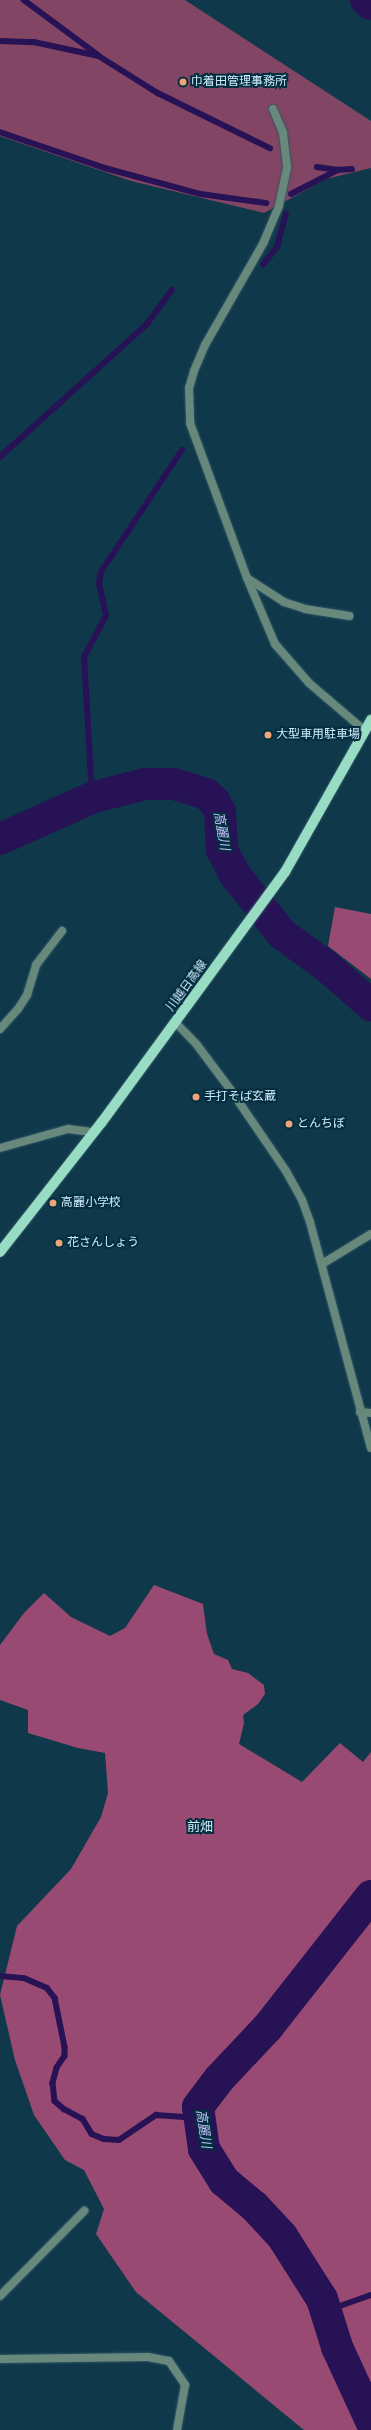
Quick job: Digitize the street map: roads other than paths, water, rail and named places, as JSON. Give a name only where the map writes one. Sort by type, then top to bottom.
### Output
[{"type":"main road","name":"川越日高線","points":[[0,1252],[94,1132],[216,970],[285,872],[371,720]]},
{"type":"street","points":[[273,109],[283,133],[287,168],[279,206],[264,242],[205,345],[189,388],[189,412],[195,441],[247,578],[275,644],[309,683],[364,730]]},
{"type":"street","points":[[247,578],[284,602],[305,609],[349,616]]},
{"type":"street","points":[[0,1029],[18,1009],[26,995],[36,966],[62,931]]},
{"type":"street","points":[[176,1023],[197,1045],[286,1171],[310,1222],[360,1412],[371,1448]]},
{"type":"street","points":[[0,1148],[68,1129],[94,1132]]},
{"type":"street","points":[[322,1264],[371,1234]]},
{"type":"street","points":[[360,1412],[371,1413]]},
{"type":"street","points":[[0,2296],[84,2211]]},
{"type":"street","points":[[0,2359],[148,2357],[169,2361],[185,2385],[177,2430]]},
{"type":"waterway","points":[[24,0],[97,54]]},
{"type":"waterway","name":"高麗川","points":[[366,0],[371,4]]},
{"type":"waterway","points":[[0,41],[34,42],[99,56],[158,93],[270,148]]},
{"type":"waterway","points":[[0,132],[105,168],[201,194],[266,203]]},
{"type":"waterway","points":[[317,167],[338,170],[352,169]]},
{"type":"waterway","points":[[291,194],[338,170]]},
{"type":"waterway","points":[[263,265],[277,247],[286,214]]},
{"type":"waterway","points":[[0,457],[147,324],[172,290]]},
{"type":"waterway","points":[[94,797],[91,778],[84,657],[106,616],[99,584],[101,572],[182,450]]},
{"type":"waterway","name":"高麗川","points":[[0,839],[94,797],[145,784],[174,784],[206,794],[214,801],[220,812],[222,850],[236,876],[282,934],[326,966],[371,1005]]},
{"type":"waterway","name":"高麗川","points":[[371,1896],[267,2028],[219,2079],[198,2107],[204,2149],[224,2181],[254,2206],[282,2236],[322,2299],[337,2347],[371,2421]]},
{"type":"waterway","points":[[0,1976],[24,1978],[47,1988],[55,1998],[65,2047],[65,2056],[57,2068],[53,2083],[55,2101],[64,2109],[83,2119],[92,2134],[104,2139],[119,2140],[156,2115],[199,2118]]},
{"type":"waterway","points":[[326,2311],[371,2295]]},
{"type":"place","name":"巾着田管理事務所","points":[[183,82]]},
{"type":"place","name":"大型車用駐車場","points":[[268,735]]},
{"type":"place","name":"手打そば玄蔵","points":[[196,1097]]},
{"type":"place","name":"とんちぼ","points":[[289,1124]]},
{"type":"place","name":"高麗小学校","points":[[53,1203]]},
{"type":"place","name":"花さんしょう","points":[[59,1243]]},
{"type":"district","name":"前畑","points":[[200,1827]]}]
